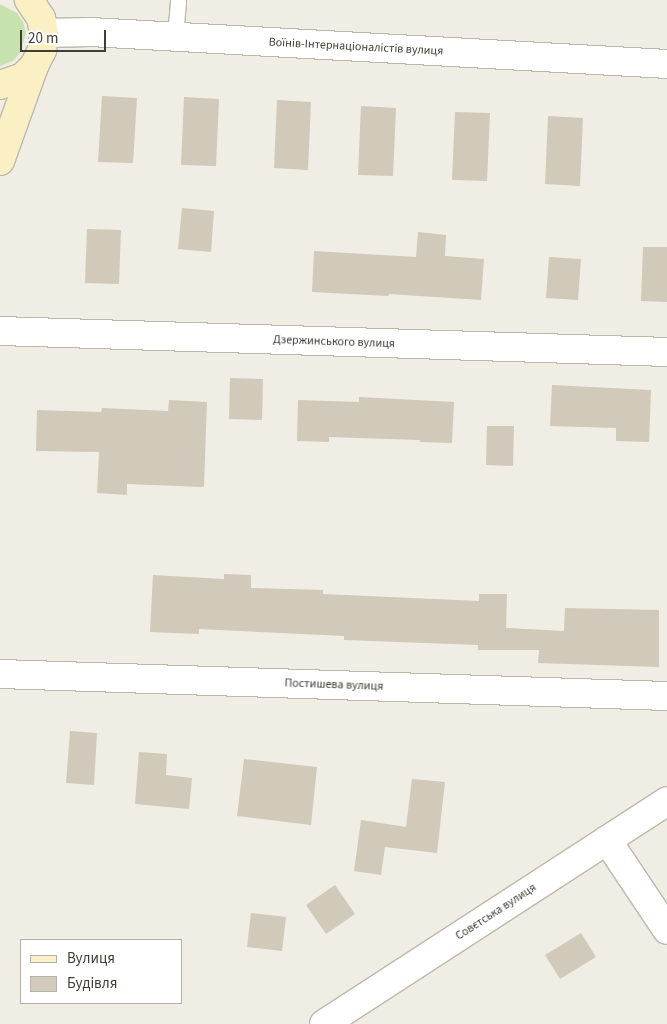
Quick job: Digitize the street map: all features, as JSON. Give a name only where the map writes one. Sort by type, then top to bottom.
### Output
[{"type":"street","name":"Воїнів-Інтернаціоналістів вулиця","points":[[39,13],[90,32],[667,64]]},
{"type":"street","points":[[0,161],[34,66],[42,50],[39,13]]},
{"type":"street","points":[[0,86],[23,77],[34,66]]},
{"type":"street","name":"Дзержинського вулиця","points":[[0,331],[667,352]]},
{"type":"street","name":"Постишева вулиця","points":[[0,674],[667,696]]},
{"type":"street","name":"Совєтська вулиця","points":[[324,1024],[667,800]]},
{"type":"street","points":[[607,840],[667,930]]},
{"type":"lane","points":[[175,36],[178,0]]},
{"type":"green space","points":[[0,4],[17,13],[23,22],[26,33],[20,53],[13,61],[0,66]]},
{"type":"building","points":[[102,96],[137,98],[133,163],[98,162]]},
{"type":"building","points":[[184,97],[219,99],[216,166],[181,165]]},
{"type":"building","points":[[277,100],[311,102],[308,170],[274,168]]},
{"type":"building","points":[[361,106],[396,108],[393,176],[358,175]]},
{"type":"building","points":[[455,112],[490,113],[487,181],[452,180]]},
{"type":"building","points":[[548,116],[583,118],[580,186],[545,184]]},
{"type":"building","points":[[182,208],[214,211],[211,252],[178,249]]},
{"type":"building","points":[[87,229],[121,230],[119,284],[85,283]]},
{"type":"building","points":[[418,232],[446,235],[445,256],[484,259],[481,300],[389,294],[388,296],[312,292],[314,251],[416,257]]},
{"type":"building","points":[[643,247],[667,247],[667,302],[641,301]]},
{"type":"building","points":[[549,257],[581,259],[578,300],[546,298]]},
{"type":"building","points":[[230,378],[263,379],[262,420],[229,419]]},
{"type":"building","points":[[552,385],[651,390],[649,442],[616,441],[616,428],[550,426]]},
{"type":"building","points":[[359,397],[454,402],[452,443],[329,437],[329,442],[297,441],[298,400],[359,402]]},
{"type":"building","points":[[169,400],[207,402],[204,487],[127,484],[127,495],[97,493],[99,452],[36,451],[37,410],[101,412],[102,408],[168,411]]},
{"type":"building","points":[[487,426],[514,426],[513,466],[486,465]]},
{"type":"building","points":[[224,574],[251,575],[251,588],[323,590],[323,594],[479,601],[479,594],[507,594],[506,628],[564,631],[565,608],[659,610],[659,667],[538,663],[539,650],[478,650],[478,645],[344,640],[344,636],[199,629],[199,634],[150,632],[153,575],[224,579]]},
{"type":"building","points":[[70,731],[97,733],[94,785],[66,783]]},
{"type":"building","points":[[139,752],[167,754],[166,775],[192,778],[189,809],[135,804]]},
{"type":"building","points":[[244,759],[317,767],[311,825],[237,816]]},
{"type":"building","points":[[412,779],[445,782],[437,853],[385,847],[381,875],[354,871],[361,820],[406,827]]},
{"type":"building","points":[[335,885],[355,914],[326,934],[306,905]]},
{"type":"building","points":[[251,913],[286,917],[282,951],[247,947]]},
{"type":"building","points":[[581,933],[596,957],[560,979],[545,955]]}]
